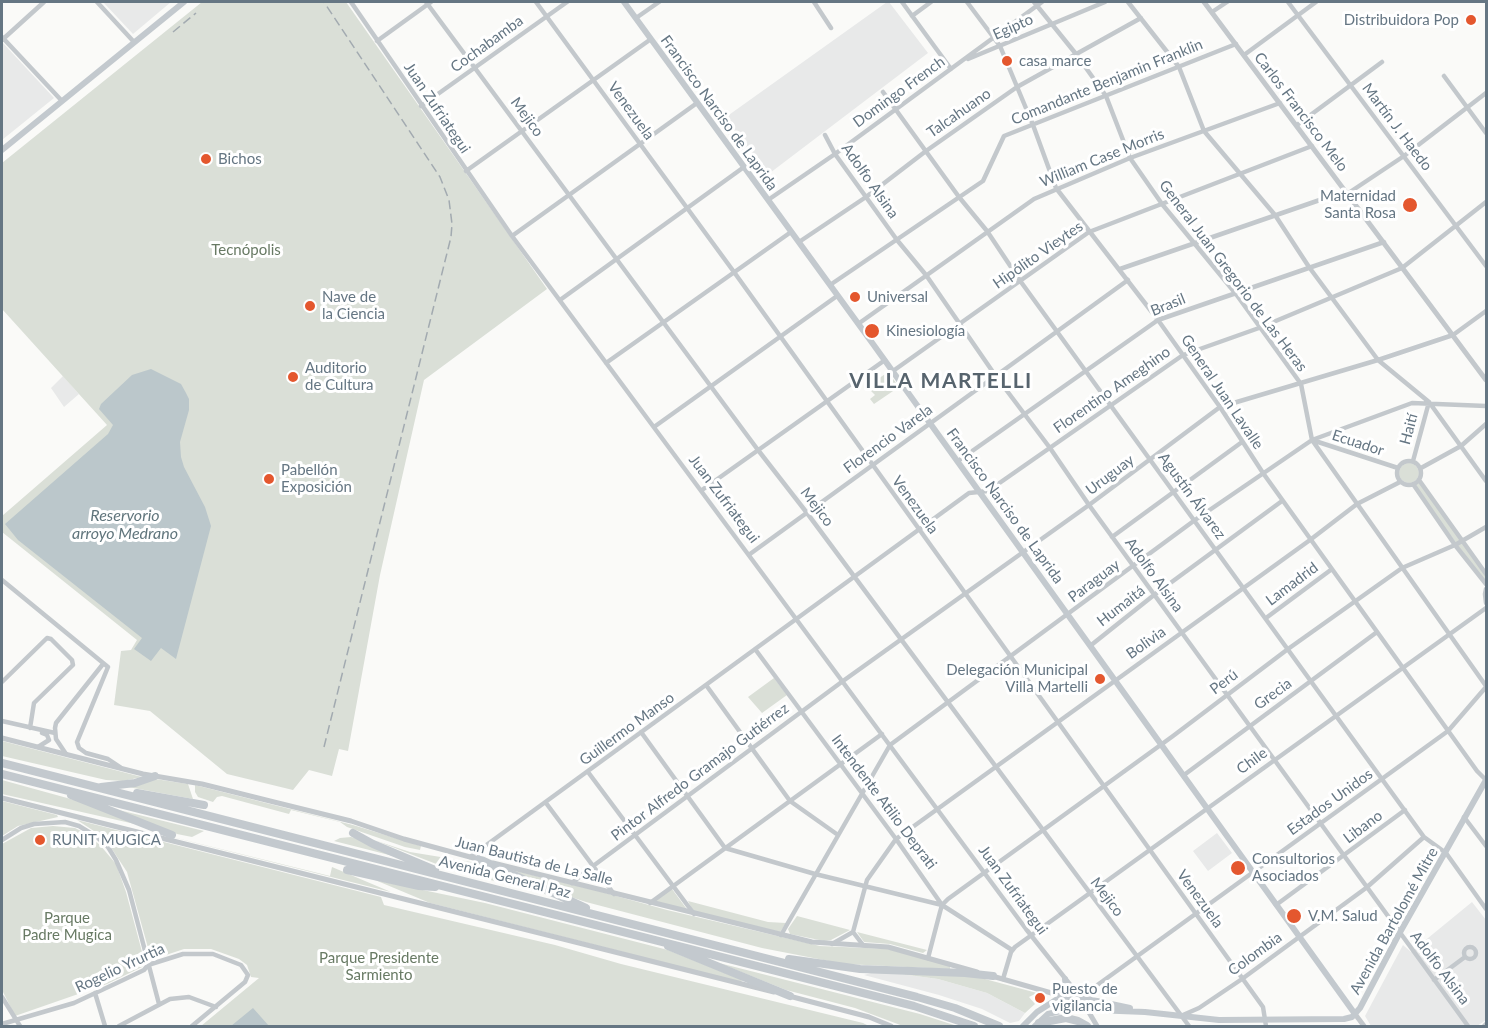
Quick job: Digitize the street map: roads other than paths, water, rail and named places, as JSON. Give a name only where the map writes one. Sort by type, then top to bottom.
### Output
[{"type":"highway","name":"Avenida General Paz","points":[[2,763],[917,997],[955,1008],[1001,1026]]},
{"type":"highway","name":"Avenida General Paz","points":[[2,774],[914,1006],[974,1026]]},
{"type":"highway","points":[[97,787],[135,783],[155,776]]},
{"type":"highway","points":[[48,785],[172,835]]},
{"type":"highway","points":[[97,787],[204,805]]},
{"type":"highway","points":[[353,833],[373,844],[453,878]]},
{"type":"highway","points":[[479,860],[612,918]]},
{"type":"highway","points":[[347,870],[419,886],[454,889]]},
{"type":"highway","points":[[657,940],[790,996]]},
{"type":"highway","points":[[753,955],[860,969],[993,976]]},
{"type":"highway","points":[[1037,1025],[1066,1018],[1087,1026]]},
{"type":"main road","points":[[2,150],[184,2]]},
{"type":"main road","name":"Francisco Narciso de Laprida","points":[[624,2],[893,371],[1355,1014]]},
{"type":"main road","name":"Avenida Bartolomé Mitre","points":[[1059,1010],[1145,1012],[1265,1023],[1344,1019],[1355,1014],[1486,780]]},
{"type":"main road","points":[[1023,1026],[1037,1012],[1062,996],[1066,989],[1065,979]]},
{"type":"main road","points":[[1087,1009],[1091,989]]},
{"type":"main road","name":"Juan Bautista de La Salle","points":[[1062,996],[1088,999]]},
{"type":"main road","name":"Juan Bautista de La Salle","points":[[1062,996],[1087,1009]]},
{"type":"main road","points":[[1037,1025],[1048,1014],[1088,999]]},
{"type":"main road","name":"Avenida Bartolomé Mitre","points":[[1088,999],[1145,1012]]},
{"type":"street","points":[[44,2],[2,39],[62,101]]},
{"type":"street","points":[[97,2],[134,42]]},
{"type":"street","name":"Juan Zufriategui","points":[[351,2],[512,236],[1031,935],[1079,994],[1085,994],[1091,989]]},
{"type":"street","points":[[377,41],[428,2]]},
{"type":"street","name":"Mejico","points":[[428,2],[758,450],[1189,1026]]},
{"type":"street","name":"Venezuela","points":[[536,2],[734,272],[1263,1007],[1265,1023]]},
{"type":"street","name":"Cochabamba","points":[[421,106],[567,2]]},
{"type":"street","points":[[636,18],[659,2]]},
{"type":"street","points":[[824,2],[816,4],[831,28]]},
{"type":"street","points":[[902,2],[951,69]]},
{"type":"street","points":[[912,15],[931,2]]},
{"type":"street","name":"General Juan Lavalle","points":[[968,2],[1000,46],[1056,188],[1158,320],[1282,501],[1477,771],[1486,780]]},
{"type":"street","name":"Egipto","points":[[962,61],[1106,2]]},
{"type":"street","points":[[1128,2],[1179,67],[1204,131],[1275,215],[1309,267],[1378,360],[1429,402],[1486,481]]},
{"type":"street","name":"Carlos Francisco Melo","points":[[1204,2],[1486,380]]},
{"type":"street","points":[[1212,12],[1227,2]]},
{"type":"street","name":"Martín J. Haedo","points":[[1288,2],[1486,266]]},
{"type":"street","points":[[1244,55],[1316,2]]},
{"type":"street","name":"Domingo French","points":[[768,200],[994,38],[1038,3]]},
{"type":"street","name":"General Juan Gregorio de Las Heras","points":[[1038,3],[1106,96],[1130,158],[1162,204],[1236,294],[1301,384],[1312,440],[1486,686]]},
{"type":"street","name":"Talcahuano","points":[[799,242],[866,197],[926,151],[1017,87],[1141,18]]},
{"type":"street","points":[[466,171],[651,39]]},
{"type":"street","name":"Comandante Benjamin Franklin","points":[[830,285],[983,181],[1004,136],[1236,44]]},
{"type":"street","points":[[1297,125],[1382,62]]},
{"type":"street","points":[[1444,76],[1486,133]]},
{"type":"street","name":"Agustín Álvarez","points":[[883,92],[987,231],[1021,282],[1424,837],[1446,854],[1486,909]]},
{"type":"street","points":[[1120,269],[1275,215],[1353,191],[1404,156],[1486,93]]},
{"type":"street","points":[[512,236],[697,103]]},
{"type":"street","name":"William Case Morris","points":[[858,324],[1034,199],[1130,158],[1280,103]]},
{"type":"street","name":"Adolfo Alsina","points":[[825,135],[835,154],[897,240],[926,275],[995,375],[1050,448],[1181,633],[1468,1026]]},
{"type":"street","name":"Hipólito Vieytes","points":[[893,371],[1089,232],[1312,146]]},
{"type":"street","points":[[560,300],[744,167]]},
{"type":"street","name":"Florentino Ameghino","points":[[979,493],[988,491],[1183,355],[1260,328],[1330,296],[1402,268],[1486,202]]},
{"type":"street","points":[[606,363],[791,232]]},
{"type":"street","name":"Brasil","points":[[958,461],[1158,320],[1384,242]]},
{"type":"street","name":"Florencio Varela","points":[[750,554],[1128,280]]},
{"type":"street","points":[[654,427],[837,296]]},
{"type":"street","name":"Uruguay","points":[[843,681],[1220,408],[1453,335],[1486,311]]},
{"type":"street","points":[[702,490],[885,360]]},
{"type":"street","name":"Haití","points":[[1413,461],[1429,402]]},
{"type":"street","name":"Paraguay","points":[[890,745],[1011,658],[1195,520],[1312,440],[1412,403],[1486,406]]},
{"type":"street","points":[[1420,468],[1461,446],[1486,424]]},
{"type":"street","name":"Ecuador","points":[[1312,440],[1398,468]]},
{"type":"street","points":[[1112,537],[1242,442]]},
{"type":"street","points":[[1419,480],[1407,485],[1400,482],[1397,475],[1402,462],[1413,461],[1420,468],[1419,480],[1486,574]]},
{"type":"street","name":"Bolivia","points":[[864,886],[896,839],[937,808],[1357,504],[1400,482]]},
{"type":"street","points":[[1413,484],[1455,545],[1486,584]]},
{"type":"street","points":[[796,618],[969,493],[979,493]]},
{"type":"street","name":"Humaitá","points":[[1090,646],[1154,595],[1282,501]]},
{"type":"street","name":"Perú","points":[[942,905],[984,871],[1402,568],[1455,545],[1486,527]]},
{"type":"street","name":"Lamadrid","points":[[1266,618],[1332,569]]},
{"type":"street","points":[[2,580],[106,666]]},
{"type":"street","points":[[1486,589],[1486,603]]},
{"type":"street","name":"Chile","points":[[1012,950],[1486,608]]},
{"type":"street","name":"Guillermo Manso","points":[[470,857],[796,618]]},
{"type":"street","name":"Grecia","points":[[1184,775],[1377,632]]},
{"type":"street","points":[[2,682],[47,638],[51,639],[72,660],[73,664],[34,702],[30,728]]},
{"type":"street","name":"Intendente Atilio Deprati","points":[[754,649],[841,764],[942,905],[1012,950]]},
{"type":"street","points":[[66,754],[59,746],[55,733],[60,717],[106,666]]},
{"type":"street","points":[[106,666],[77,742],[79,748],[86,753],[108,759],[123,769]]},
{"type":"street","name":"Pintor Alfredo Gramajo Gutiérrez","points":[[572,883],[843,681]]},
{"type":"street","points":[[706,685],[790,801],[838,835]]},
{"type":"street","name":"Estados Unidos","points":[[1091,989],[1448,731],[1486,686]]},
{"type":"street","points":[[2,721],[55,733]]},
{"type":"street","points":[[37,730],[48,737],[47,743],[38,747]]},
{"type":"street","points":[[641,732],[726,849],[942,905],[928,958]]},
{"type":"street","points":[[650,903],[882,734]]},
{"type":"street","name":"Juan Bautista de La Salle","points":[[2,738],[123,769],[202,784],[343,819],[479,860],[694,914],[830,944],[888,947],[1062,996]]},
{"type":"street","points":[[782,935],[890,745]]},
{"type":"street","points":[[588,772],[694,914]]},
{"type":"street","points":[[2,798],[790,996],[868,1017],[891,1026]]},
{"type":"street","points":[[546,803],[614,894]]},
{"type":"street","name":"Libano","points":[[1276,905],[1405,810]]},
{"type":"street","points":[[64,822],[67,814]]},
{"type":"street","points":[[1464,817],[1486,846]]},
{"type":"street","points":[[2,840],[21,828],[34,824],[64,822],[79,826],[108,847],[129,890],[159,1004]]},
{"type":"street","name":"Colombia","points":[[1181,1016],[1199,1008],[1242,979],[1366,888],[1424,837]]},
{"type":"street","points":[[862,945],[853,932],[864,886]]},
{"type":"street","points":[[830,944],[853,932]]},
{"type":"street","points":[[1003,979],[1012,950]]},
{"type":"street","name":"Rogelio Yrurtia","points":[[2,1024],[74,1002],[144,970],[148,965],[183,954],[213,954],[234,961],[247,971],[248,978],[245,982],[216,1006]]},
{"type":"street","points":[[1434,980],[1465,957]]},
{"type":"street","points":[[95,993],[105,1026]]},
{"type":"street","points":[[2,997],[20,1026]]},
{"type":"street","points":[[119,1026],[170,999],[189,998],[216,1006]]},
{"type":"street","points":[[192,1026],[216,1006]]},
{"type":"street","points":[[1087,1009],[1097,1026]]},
{"type":"street","name":"Francisco Narciso de Laprida","points":[[1355,1014],[1364,1026]]},
{"type":"water","name":"Reservorio arroyo Medrano","points":[[151,369],[181,384],[189,399],[189,410],[180,442],[181,457],[205,507],[211,526],[176,659],[161,648],[151,661],[134,649],[142,638],[18,540],[5,524],[108,434],[113,425],[99,409],[101,404],[132,375]]},
{"type":"water","points":[[253,1008],[269,1026],[231,1026]]},
{"type":"railway","points":[[324,2],[440,177],[449,200],[452,224],[451,237],[324,747]]},
{"type":"railway","points":[[173,32],[196,13]]},
{"type":"place","name":"Distribuidora Pop","points":[[1471,20]]},
{"type":"place","name":"casa marce","points":[[1007,61]]},
{"type":"place","name":"Bichos","points":[[206,159]]},
{"type":"place","name":"Maternidad Santa Rosa","points":[[1410,205]]},
{"type":"place","name":"Universal","points":[[855,297]]},
{"type":"place","name":"Nave de la Ciencia","points":[[310,306]]},
{"type":"place","name":"Kinesiología","points":[[872,331]]},
{"type":"place","name":"Auditorio de Cultura","points":[[293,377]]},
{"type":"place","name":"Pabellón Exposición","points":[[269,479]]},
{"type":"place","name":"Delegación Municipal Villa Martelli","points":[[1100,679]]},
{"type":"place","name":"RUNIT MUGICA","points":[[40,840]]},
{"type":"place","name":"Consultorios Asociados","points":[[1238,868]]},
{"type":"place","name":"V.M. Salud","points":[[1294,916]]},
{"type":"place","name":"Puesto de vigilancia","points":[[1040,998]]},
{"type":"district","name":"VILLA MARTELLI","points":[[941,381]]},
{"type":"park label","name":"Tecnópolis","points":[[246,250]]},
{"type":"park label","name":"Parque Padre Mugica","points":[[67,926]]},
{"type":"park label","name":"Parque Presidente Sarmiento","points":[[379,966]]}]
